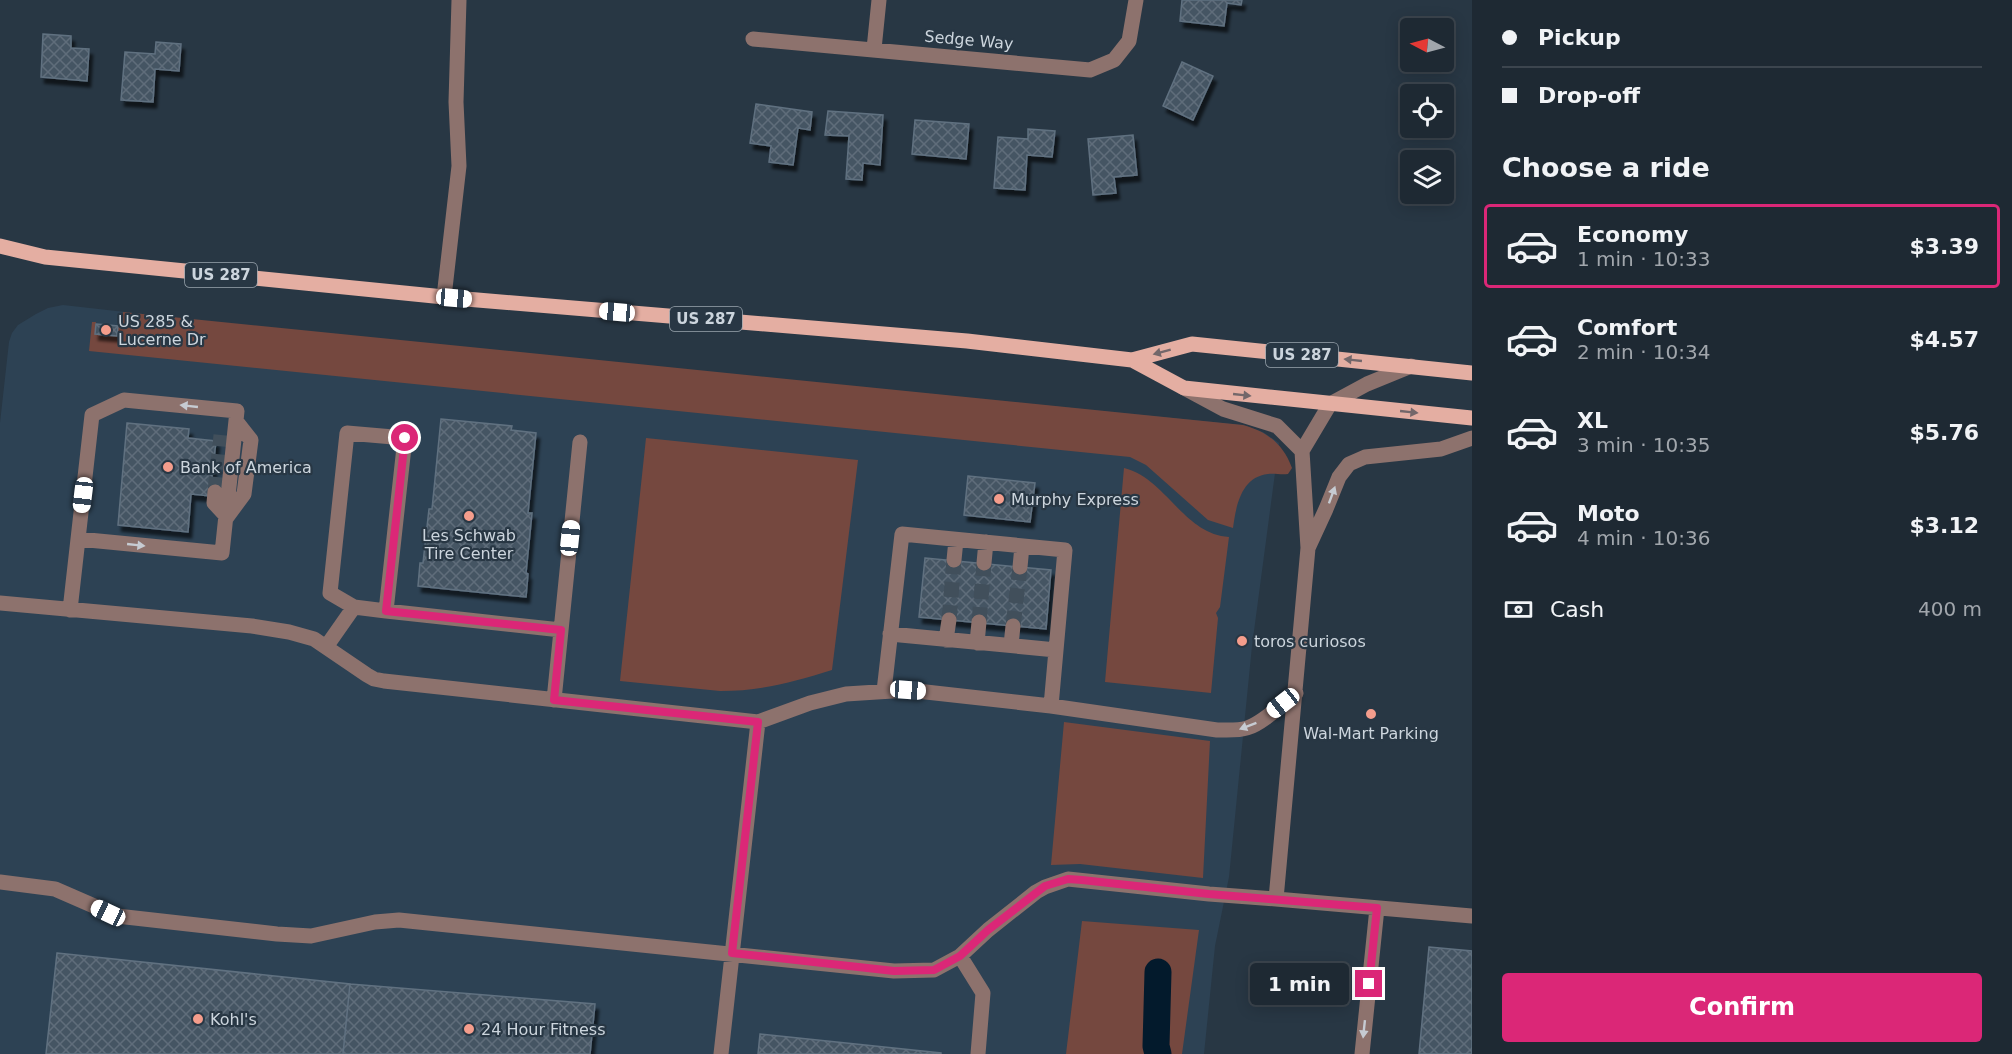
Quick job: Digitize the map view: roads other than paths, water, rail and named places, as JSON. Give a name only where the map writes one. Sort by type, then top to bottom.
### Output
[{"type":"main road","name":"US 287","points":[[0,246],[45,257],[444,297],[967,341],[1132,360],[1192,344],[1472,373]]},
{"type":"main road","name":"US 287","points":[[1132,360],[1184,388],[1472,418]]},
{"type":"street","points":[[444,297],[459,166],[456,102],[459,0]]},
{"type":"street","points":[[874,50],[879,0]]},
{"type":"street","name":"Sedge Way","points":[[753,39],[1090,70],[1114,60],[1129,41],[1136,0]]},
{"type":"street","points":[[1276,899],[1308,548],[1302,451],[1330,404],[1367,384],[1411,366]]},
{"type":"street","points":[[1184,388],[1223,409],[1277,426],[1302,451]]},
{"type":"street","points":[[70,609],[92,415],[124,400],[237,411],[222,554],[78,539]]},
{"type":"street","points":[[221,435],[236,421]]},
{"type":"street","points":[[386,611],[405,438],[347,433],[330,593],[354,607],[386,611],[561,630]]},
{"type":"street","points":[[1308,548],[1339,477],[1349,464],[1365,457],[1441,449],[1472,438]]},
{"type":"street","points":[[554,700],[580,442]]},
{"type":"street","points":[[215,492],[214,503],[227,517]]},
{"type":"street","points":[[884,691],[902,534],[1065,550],[1051,706]]},
{"type":"street","points":[[954,560],[956,540]]},
{"type":"street","points":[[984,563],[986,542]]},
{"type":"street","points":[[1020,567],[1022,546]]},
{"type":"street","points":[[0,603],[252,626],[289,632],[314,639],[374,679],[758,722],[810,703],[846,694],[884,691],[933,692],[1218,730],[1236,730],[1257,723],[1296,693]]},
{"type":"street","points":[[326,646],[354,607]]},
{"type":"street","points":[[946,640],[949,620]]},
{"type":"street","points":[[977,643],[979,622]]},
{"type":"street","points":[[1011,645],[1013,626]]},
{"type":"street","points":[[890,634],[1056,650]]},
{"type":"street","points":[[721,1054],[758,722]]},
{"type":"street","points":[[0,882],[55,889],[117,916],[266,933],[311,936],[375,921],[399,920],[894,971],[934,970],[960,956],[988,930],[1036,892],[1045,886],[1068,879],[1209,894],[1472,916]]},
{"type":"street","points":[[1362,1054],[1377,908]]},
{"type":"street","points":[[960,956],[983,993],[978,1054]]},
{"type":"waterway","points":[[1158,972],[1156,1046],[1158,1054]]},
{"type":"tunnel","points":[[215,492],[221,435]]},
{"type":"tunnel","points":[[949,620],[954,560]]},
{"type":"tunnel","points":[[979,622],[984,563]]},
{"type":"tunnel","points":[[1013,626],[1020,567]]},
{"type":"place","name":"US 285 & Lucerne Dr","points":[[106,330]]},
{"type":"place","name":"Bank of America","points":[[168,467]]},
{"type":"place","name":"Murphy Express","points":[[999,499]]},
{"type":"place","name":"Les Schwab Tire Center","points":[[469,516]]},
{"type":"place","name":"toros curiosos","points":[[1242,641]]},
{"type":"place","name":"Wal-Mart Parking","points":[[1371,714]]},
{"type":"place","name":"Kohl's","points":[[198,1019]]},
{"type":"place","name":"24 Hour Fitness","points":[[469,1029]]}]
